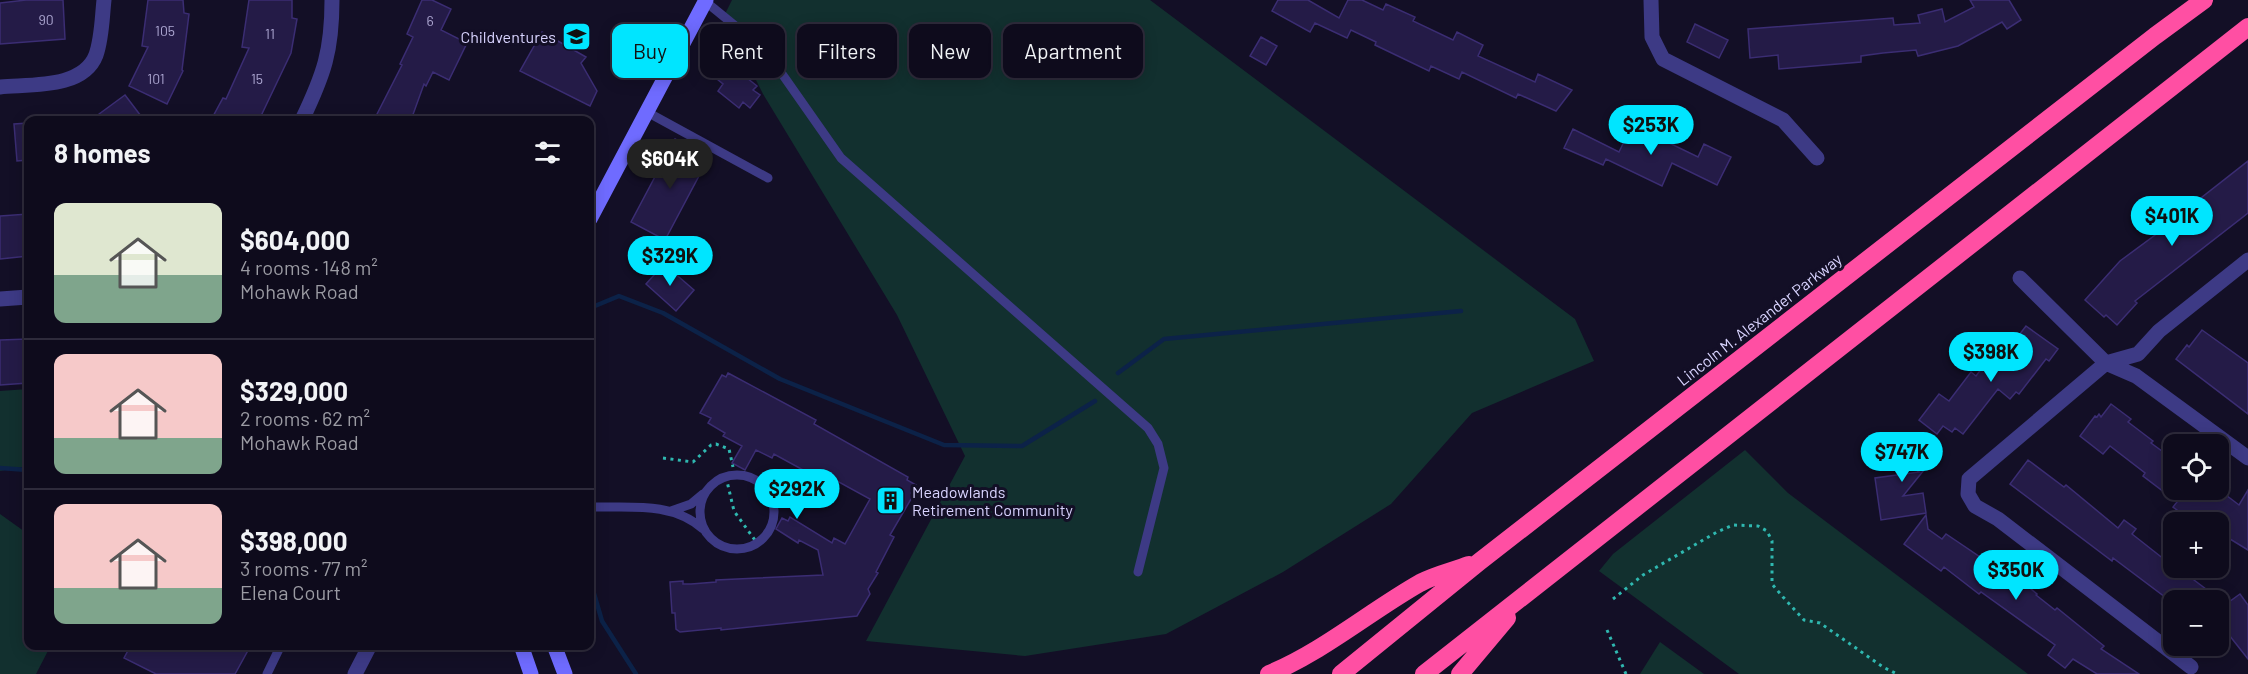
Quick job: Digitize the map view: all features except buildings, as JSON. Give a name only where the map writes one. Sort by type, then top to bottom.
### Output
[{"type":"highway","name":"Lincoln M. Alexander Parkway","points":[[1341,674],[1479,562],[2204,0]]},
{"type":"highway","points":[[1424,674],[2248,27]]},
{"type":"highway","points":[[1269,674],[1284,668],[1337,637],[1422,581],[1479,562]]},
{"type":"highway","points":[[1460,674],[1532,588]]},
{"type":"main road","points":[[594,211],[706,1]]},
{"type":"main road","points":[[523,650],[531,674]]},
{"type":"main road","points":[[556,650],[565,674]]},
{"type":"street","points":[[0,87],[67,80],[80,75],[91,66],[96,55],[104,0]]},
{"type":"street","points":[[304,116],[326,67],[332,34],[332,0]]},
{"type":"street","points":[[1651,0],[1652,37],[1663,59],[1783,120],[1817,158]]},
{"type":"street","points":[[2191,667],[1998,519],[1975,506],[1968,494],[1970,479],[2106,363],[2138,354],[2159,331],[2248,260]]},
{"type":"street","points":[[2020,278],[2106,363],[2136,376],[2248,458]]},
{"type":"street","points":[[0,299],[24,297]]},
{"type":"street","points":[[355,674],[367,650]]},
{"type":"lane","points":[[706,1],[766,51],[841,158],[1148,428],[1158,444],[1164,468],[1138,572]]},
{"type":"lane","points":[[647,112],[768,178]]},
{"type":"lane","points":[[594,507],[652,508],[671,511],[690,518],[713,540],[724,547],[738,549],[751,547],[757,543],[770,529],[774,512],[771,498],[765,488],[755,479],[742,475],[717,481],[691,504],[671,511]]},
{"type":"lane","points":[[704,531],[700,518],[700,505],[705,493]]},
{"type":"lane","points":[[267,674],[279,650]]},
{"type":"path","points":[[663,458],[693,462],[711,445],[716,444],[729,449],[733,467]]},
{"type":"path","points":[[726,477],[734,511],[757,543]]},
{"type":"path","points":[[1613,599],[1643,575],[1717,532],[1732,525],[1758,526],[1767,531],[1772,541],[1772,584],[1804,620],[1820,623],[1883,667],[1897,674]]},
{"type":"path","points":[[1607,630],[1626,674]]},
{"type":"green space","points":[[732,0],[1150,0],[1575,319],[1594,361],[1472,413],[1391,504],[1283,572],[1166,634],[1025,656],[866,641],[965,456],[897,315],[755,78],[785,78],[785,24],[728,24],[724,16]]},
{"type":"green space","points":[[24,389],[24,467],[0,471],[0,391]]},
{"type":"green space","points":[[1745,450],[1788,493],[2028,674],[1739,674],[1599,571],[1613,554]]},
{"type":"green space","points":[[0,514],[24,531],[24,650],[48,650],[36,674],[0,674]]},
{"type":"green space","points":[[1660,642],[1704,674],[1640,674]]},
{"type":"waterway","points":[[594,306],[619,296],[663,313],[780,379],[944,445],[1022,446],[1095,401]]},
{"type":"waterway","points":[[1118,373],[1164,339],[1461,311]]},
{"type":"waterway","points":[[0,468],[24,470]]},
{"type":"waterway","points":[[594,594],[602,621],[636,674]]},
{"type":"place","name":"Childventures","points":[[577,36]]},
{"type":"place","name":"Meadowlands Retirement Community","points":[[891,500]]}]
